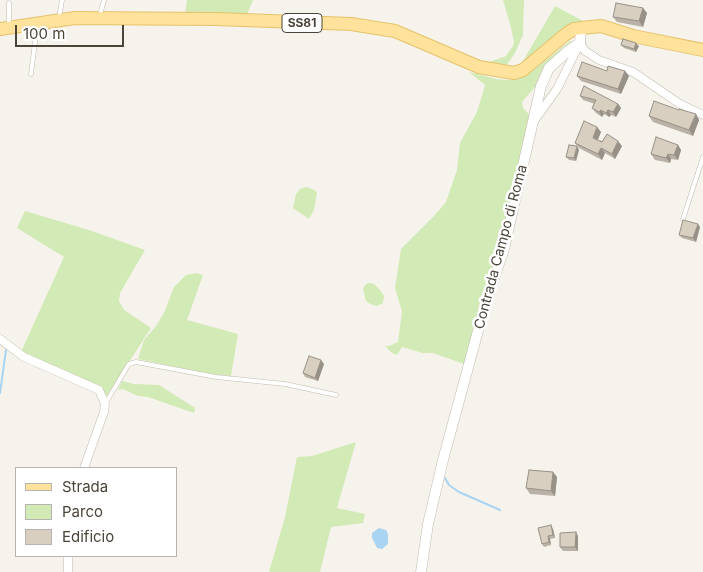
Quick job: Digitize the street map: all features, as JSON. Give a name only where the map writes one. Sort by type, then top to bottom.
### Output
[{"type":"main road","name":"SS81","points":[[5,28],[75,18],[216,19],[351,24],[395,32],[479,67],[514,73],[524,70],[566,34],[574,29],[581,28],[601,26],[633,36],[703,50]]},
{"type":"street","points":[[533,122],[557,89],[580,43],[581,28]]},
{"type":"street","points":[[580,43],[585,51],[599,60],[633,72],[680,104],[703,116]]},
{"type":"street","name":"Contrada Campo di Roma","points":[[421,572],[428,524],[443,460],[486,305],[504,249],[541,86],[549,68],[580,43]]},
{"type":"street","points":[[0,339],[24,357],[99,390],[105,404],[104,412],[84,467]]},
{"type":"street","points":[[68,557],[68,572]]},
{"type":"lane","points":[[59,20],[62,0]]},
{"type":"lane","points":[[98,18],[104,0]]},
{"type":"lane","points":[[5,28],[9,3]]},
{"type":"lane","points":[[31,74],[38,23]]},
{"type":"lane","points":[[683,220],[703,157]]},
{"type":"lane","points":[[105,404],[129,364],[136,362],[216,376],[285,384],[336,395]]},
{"type":"green space","points":[[187,0],[253,0],[246,17],[185,15]]},
{"type":"green space","points":[[503,0],[524,0],[523,35],[515,53],[503,70],[478,63],[434,43],[480,61],[489,62],[506,56],[514,42]]},
{"type":"green space","points":[[555,6],[585,22],[584,26],[567,31],[526,65],[512,71],[503,70],[514,69],[522,63]]},
{"type":"green space","points":[[570,41],[574,42],[522,102],[523,108],[531,116],[529,126],[526,124],[527,133],[502,244],[467,365],[433,353],[423,353],[402,347],[397,355],[392,353],[385,346],[398,342],[402,311],[395,288],[401,249],[446,202],[457,170],[460,143],[477,112],[485,85],[469,72],[497,79],[518,79],[531,72]]},
{"type":"green space","points":[[306,187],[317,192],[314,210],[309,219],[293,208],[296,194],[300,189]]},
{"type":"green space","points":[[25,211],[92,231],[145,250],[120,293],[119,301],[124,310],[151,328],[107,396],[101,391],[21,352],[64,257],[17,228]]},
{"type":"green space","points":[[196,273],[203,275],[187,320],[238,334],[231,376],[209,374],[138,359],[144,340],[164,313],[174,287],[186,275]]},
{"type":"green space","points":[[368,283],[374,284],[380,290],[384,296],[383,303],[377,306],[366,301],[363,289]]},
{"type":"green space","points":[[122,381],[134,384],[159,385],[195,408],[194,413],[148,397],[138,396],[123,389],[118,390]]},
{"type":"green space","points":[[356,442],[337,508],[365,514],[363,523],[331,527],[320,572],[269,572],[285,517],[297,457],[312,456]]},
{"type":"water","points":[[379,528],[386,530],[388,534],[388,544],[382,549],[377,548],[372,538],[372,533]]},
{"type":"building","points":[[616,3],[643,8],[639,21],[613,17]]},
{"type":"building","points":[[623,39],[636,43],[634,49],[621,45]]},
{"type":"building","points":[[582,62],[607,71],[608,66],[625,71],[618,89],[577,76]]},
{"type":"building","points":[[584,86],[618,104],[613,112],[608,110],[606,113],[601,110],[599,112],[592,108],[596,100],[580,96]]},
{"type":"building","points":[[654,101],[696,114],[689,130],[649,116]]},
{"type":"building","points":[[584,121],[597,127],[593,138],[602,142],[607,134],[618,141],[612,154],[601,148],[598,154],[575,143]]},
{"type":"building","points":[[656,137],[678,145],[674,155],[668,154],[666,158],[651,154]]},
{"type":"building","points":[[569,145],[577,146],[574,158],[566,157]]},
{"type":"building","points":[[683,220],[698,224],[693,238],[679,235]]},
{"type":"building","points":[[309,356],[321,360],[315,378],[303,373]]},
{"type":"building","points":[[529,470],[553,472],[551,491],[526,488]]},
{"type":"building","points":[[551,525],[553,535],[548,536],[549,542],[542,544],[538,528]]},
{"type":"building","points":[[576,532],[575,547],[560,547],[560,533]]},
{"type":"waterway","points":[[0,393],[6,350]]},
{"type":"waterway","points":[[445,478],[449,485],[459,492],[500,510]]}]
